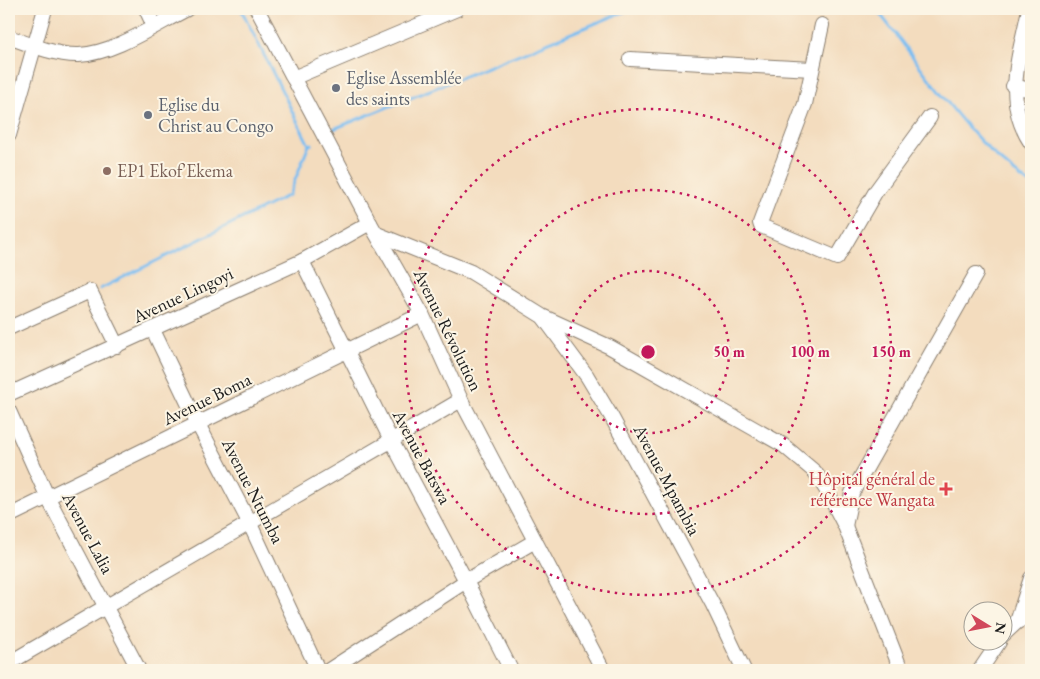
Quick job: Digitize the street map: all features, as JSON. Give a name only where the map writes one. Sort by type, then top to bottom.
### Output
[{"type":"street","points":[[9,135],[45,9]]},
{"type":"street","points":[[146,9],[154,26]]},
{"type":"street","points":[[9,37],[34,47],[78,55],[106,51],[187,9]]},
{"type":"street","name":"Avenue Révolution","points":[[257,9],[374,229],[422,314],[461,400],[602,670]]},
{"type":"street","points":[[293,78],[457,9]]},
{"type":"street","points":[[1030,9],[1013,86],[1018,117],[1031,143]]},
{"type":"street","points":[[822,25],[804,104],[760,226],[837,258],[876,191],[930,117]]},
{"type":"street","points":[[630,59],[812,69]]},
{"type":"street","points":[[1013,86],[1031,90]]},
{"type":"street","points":[[374,229],[471,272],[542,316],[610,347],[783,444],[815,472],[846,526],[901,670]]},
{"type":"street","name":"Avenue Lingoyi","points":[[9,394],[374,229]]},
{"type":"street","name":"Avenue Batswa","points":[[302,261],[391,440],[466,580],[511,670]]},
{"type":"street","points":[[846,526],[852,493],[908,398],[976,274]]},
{"type":"street","points":[[9,328],[90,291],[117,346]]},
{"type":"street","name":"Avenue Boma","points":[[9,516],[422,314]]},
{"type":"street","name":"Avenue Mpambia","points":[[542,316],[587,376],[611,416],[713,605],[744,670]]},
{"type":"street","name":"Avenue Ntumba","points":[[153,330],[198,424],[249,522],[318,670]]},
{"type":"street","points":[[9,663],[461,400]]},
{"type":"street","name":"Avenue Lalia","points":[[9,411],[48,498],[139,670]]},
{"type":"street","points":[[330,670],[466,580],[535,541]]},
{"type":"street","points":[[1017,622],[1031,578]]},
{"type":"street","points":[[1012,627],[1031,615]]},
{"type":"street","points":[[980,670],[992,652]]},
{"type":"waterway","points":[[241,9],[309,145],[312,144]]},
{"type":"waterway","points":[[331,130],[631,9]]},
{"type":"waterway","points":[[876,9],[966,125],[986,147],[1031,185]]},
{"type":"waterway","points":[[100,289],[289,195],[309,145]]},
{"type":"place","name":"Eglise Assemblée des saints","points":[[336,88]]},
{"type":"place","name":"Eglise du Christ au Congo","points":[[148,115]]},
{"type":"place","name":"EP1 Ekof'Ekema","points":[[107,171]]},
{"type":"place","name":"Hôpital général de référence Wangata","points":[[946,489]]}]
